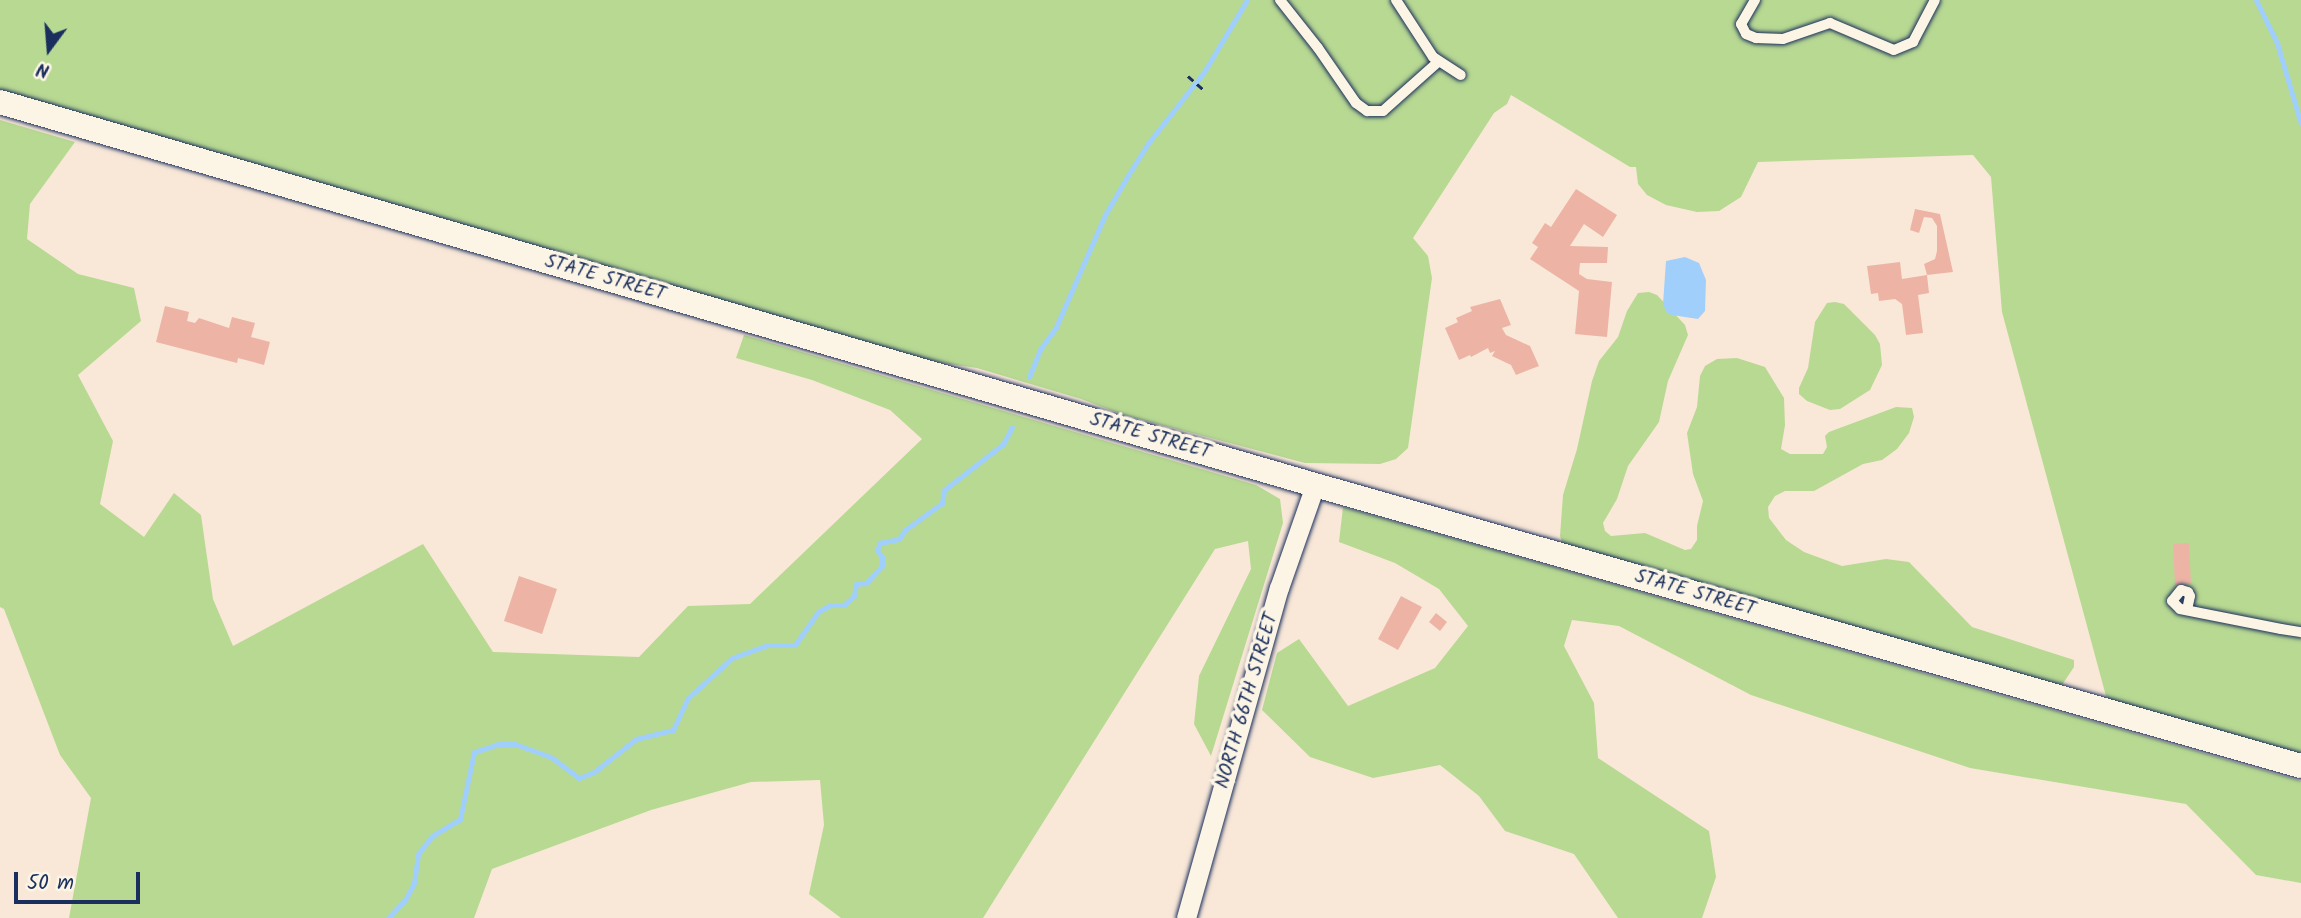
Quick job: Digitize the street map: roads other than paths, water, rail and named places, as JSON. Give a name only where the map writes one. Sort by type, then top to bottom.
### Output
[{"type":"street","name":"STATE STREET","points":[[0,103],[1315,485],[2301,766]]},
{"type":"street","name":"NORTH 66TH STREET","points":[[1186,918],[1279,588],[1315,485]]},
{"type":"lane","points":[[1280,0],[1356,103],[1367,111],[1383,111],[1438,62]]},
{"type":"lane","points":[[1396,0],[1438,62],[1461,75]]},
{"type":"lane","points":[[1755,0],[1741,24],[1746,34],[1756,38],[1783,39],[1830,23],[1894,50],[1913,42],[1935,0]]},
{"type":"lane","points":[[2187,610],[2301,632]]},
{"type":"water","points":[[1685,257],[1699,263],[1706,280],[1705,311],[1698,319],[1667,313],[1663,304],[1666,261]]},
{"type":"waterway","points":[[1029,377],[1041,348],[1056,327],[1105,215],[1146,146],[1204,72],[1247,0]]},
{"type":"waterway","points":[[2256,0],[2277,43],[2301,124]]},
{"type":"waterway","points":[[388,918],[405,900],[414,883],[418,854],[432,836],[460,819],[474,752],[498,744],[515,744],[551,757],[579,778],[594,772],[636,739],[673,730],[688,698],[732,658],[768,645],[795,645],[818,612],[830,605],[844,605],[854,596],[856,584],[866,583],[882,566],[882,557],[877,550],[880,543],[899,539],[905,530],[942,503],[944,490],[1003,444],[1012,427]]}]
